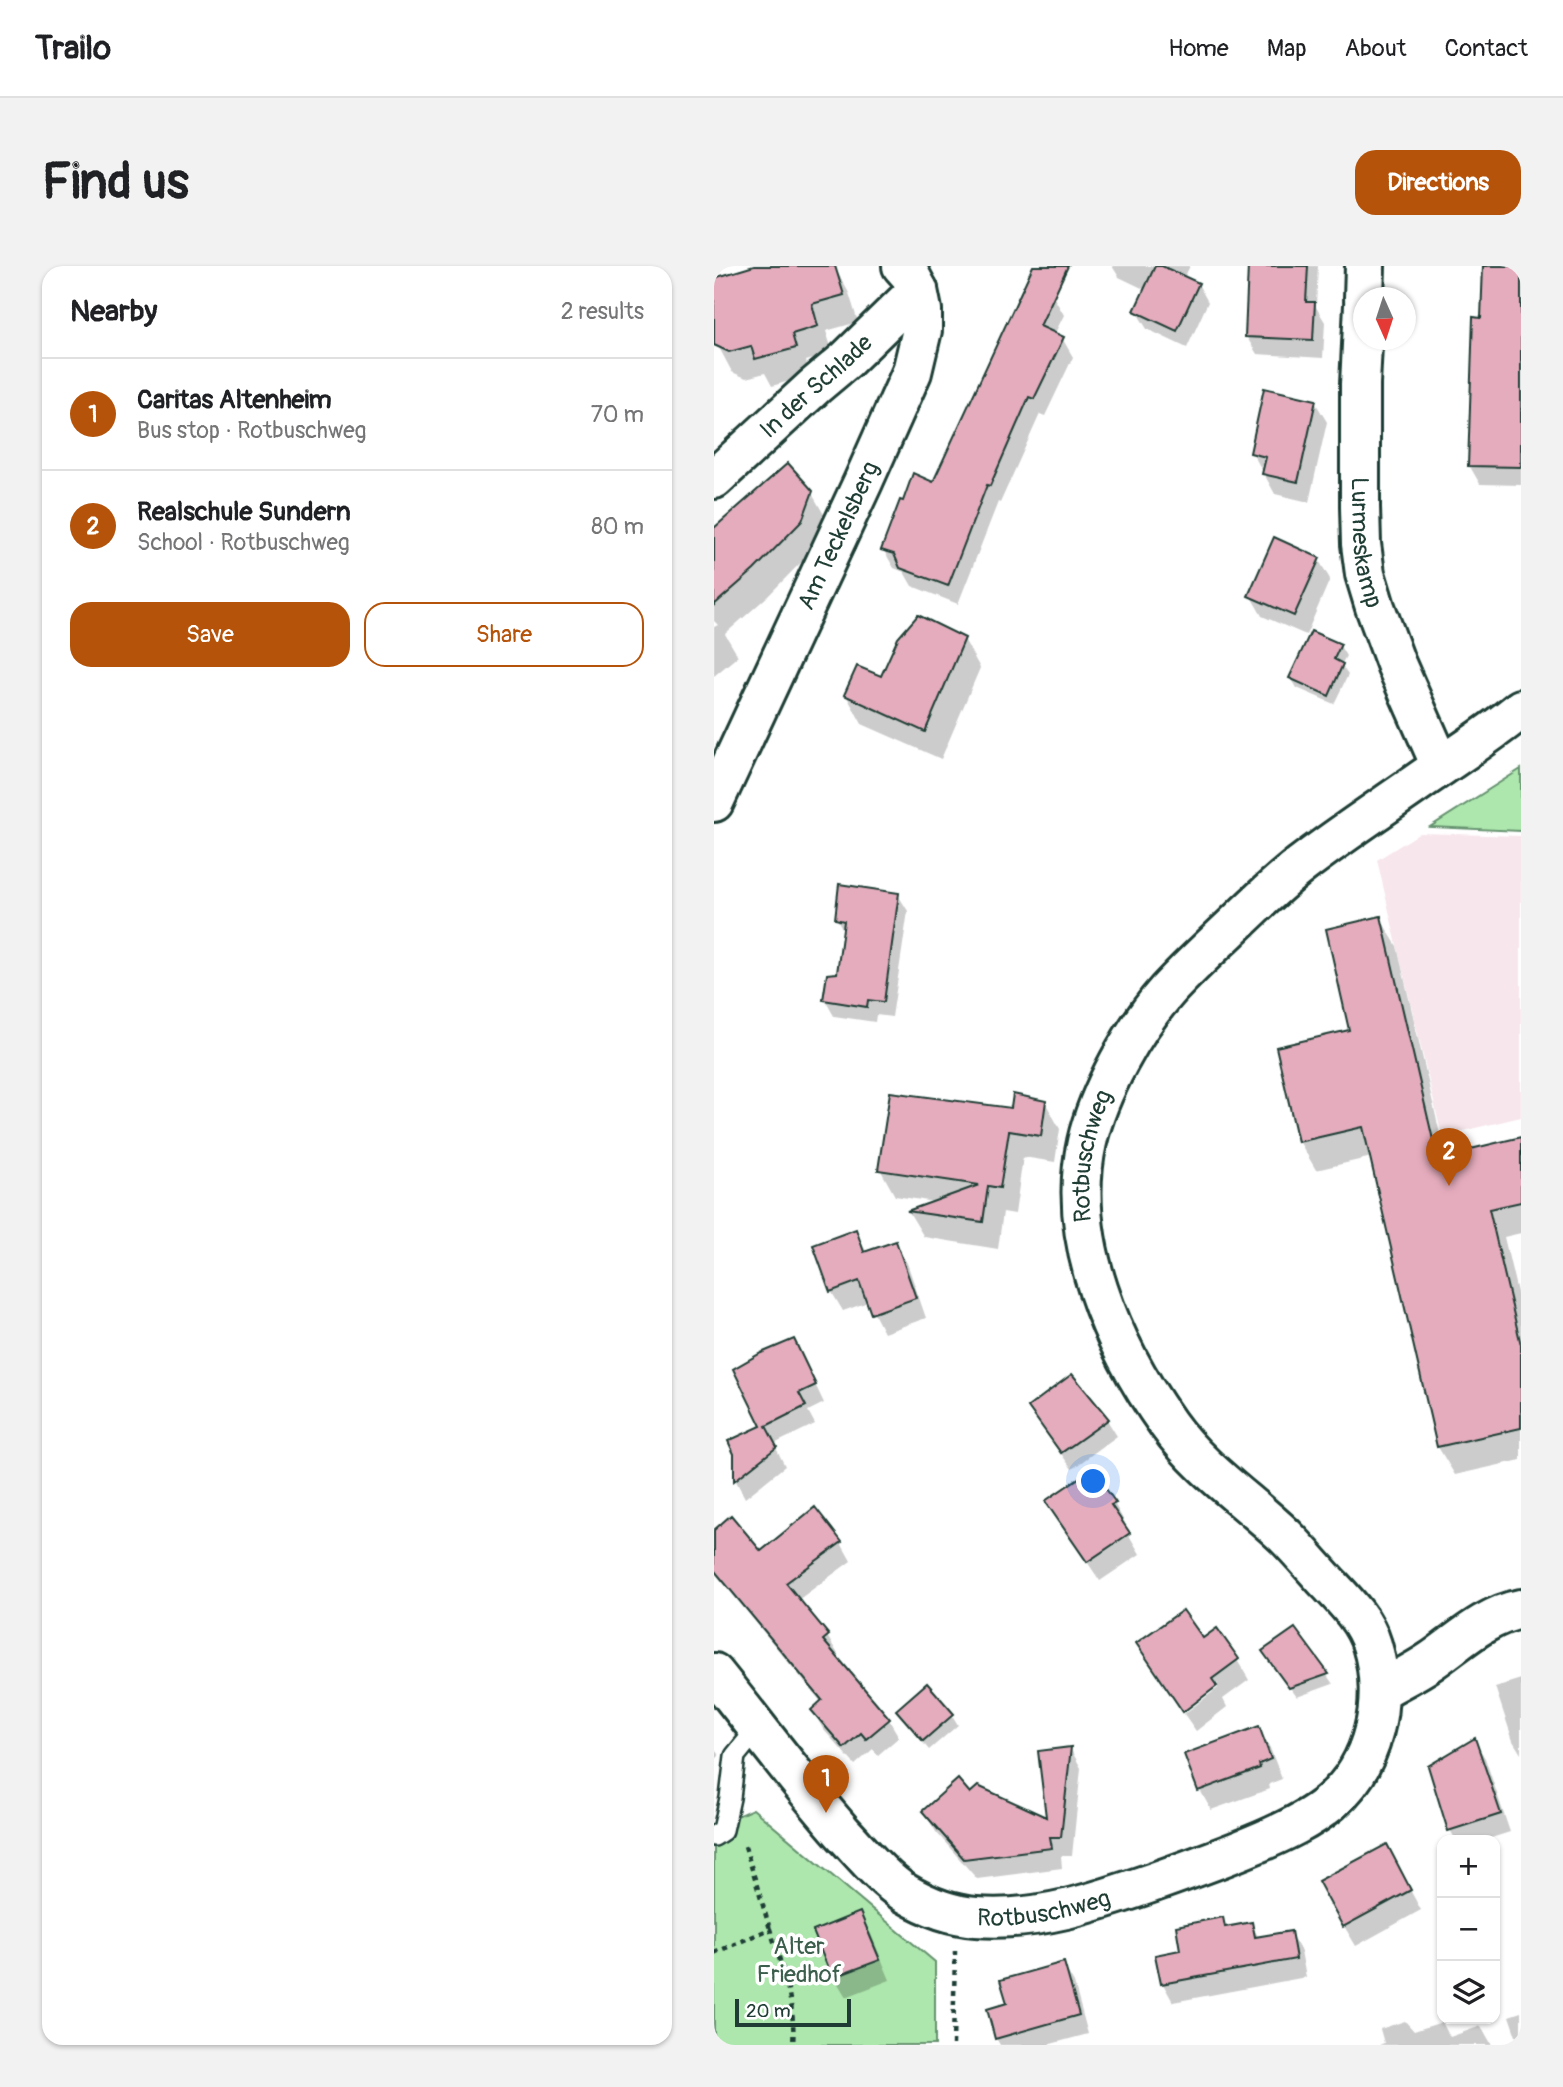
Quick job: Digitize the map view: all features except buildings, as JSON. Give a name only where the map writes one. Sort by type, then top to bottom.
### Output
[{"type":"street","points":[[1364,287],[1365,266]]},
{"type":"street","name":"In der Schlade","points":[[714,479],[846,360],[910,278]]},
{"type":"street","name":"Am Teckelsberg","points":[[714,802],[912,372],[922,330],[922,310],[910,278]]},
{"type":"street","name":"Lurmeskamp","points":[[1361,350],[1360,507],[1365,574],[1396,664],[1441,766]]},
{"type":"street","name":"Rotbuschweg","points":[[714,1674],[826,1813],[900,1890],[935,1908],[960,1916],[1031,1917],[1109,1898],[1212,1862],[1308,1820],[1328,1806],[1350,1784],[1363,1763],[1378,1714],[1377,1668],[1371,1642],[1353,1610],[1283,1535],[1232,1493],[1171,1429],[1126,1357],[1115,1336],[1093,1273],[1082,1201],[1085,1147],[1101,1097],[1128,1047],[1163,996],[1265,895],[1300,866],[1521,709]]},
{"type":"street","points":[[1378,1691],[1430,1662],[1482,1624],[1521,1609]]},
{"type":"lane","points":[[714,1836],[723,1830],[735,1756],[758,1728]]},
{"type":"path","points":[[730,1798],[787,1981],[794,2031],[793,2045]]},
{"type":"path","points":[[953,2045],[954,1965],[960,1916]]},
{"type":"path","points":[[714,1954],[770,1929]]},
{"type":"shaded area","points":[[1420,833],[1521,836],[1521,1117],[1442,1136],[1377,860]]},
{"type":"green space","points":[[1521,769],[1521,831],[1430,827]]},
{"type":"green space","name":"Alter Friedhof","points":[[753,1809],[935,1962],[935,2045],[714,2045],[714,1826]]},
{"type":"place","name":"Realschule Sundern","points":[[1449,1186]]},
{"type":"place","name":"Caritas Altenheim","points":[[826,1813]]}]
